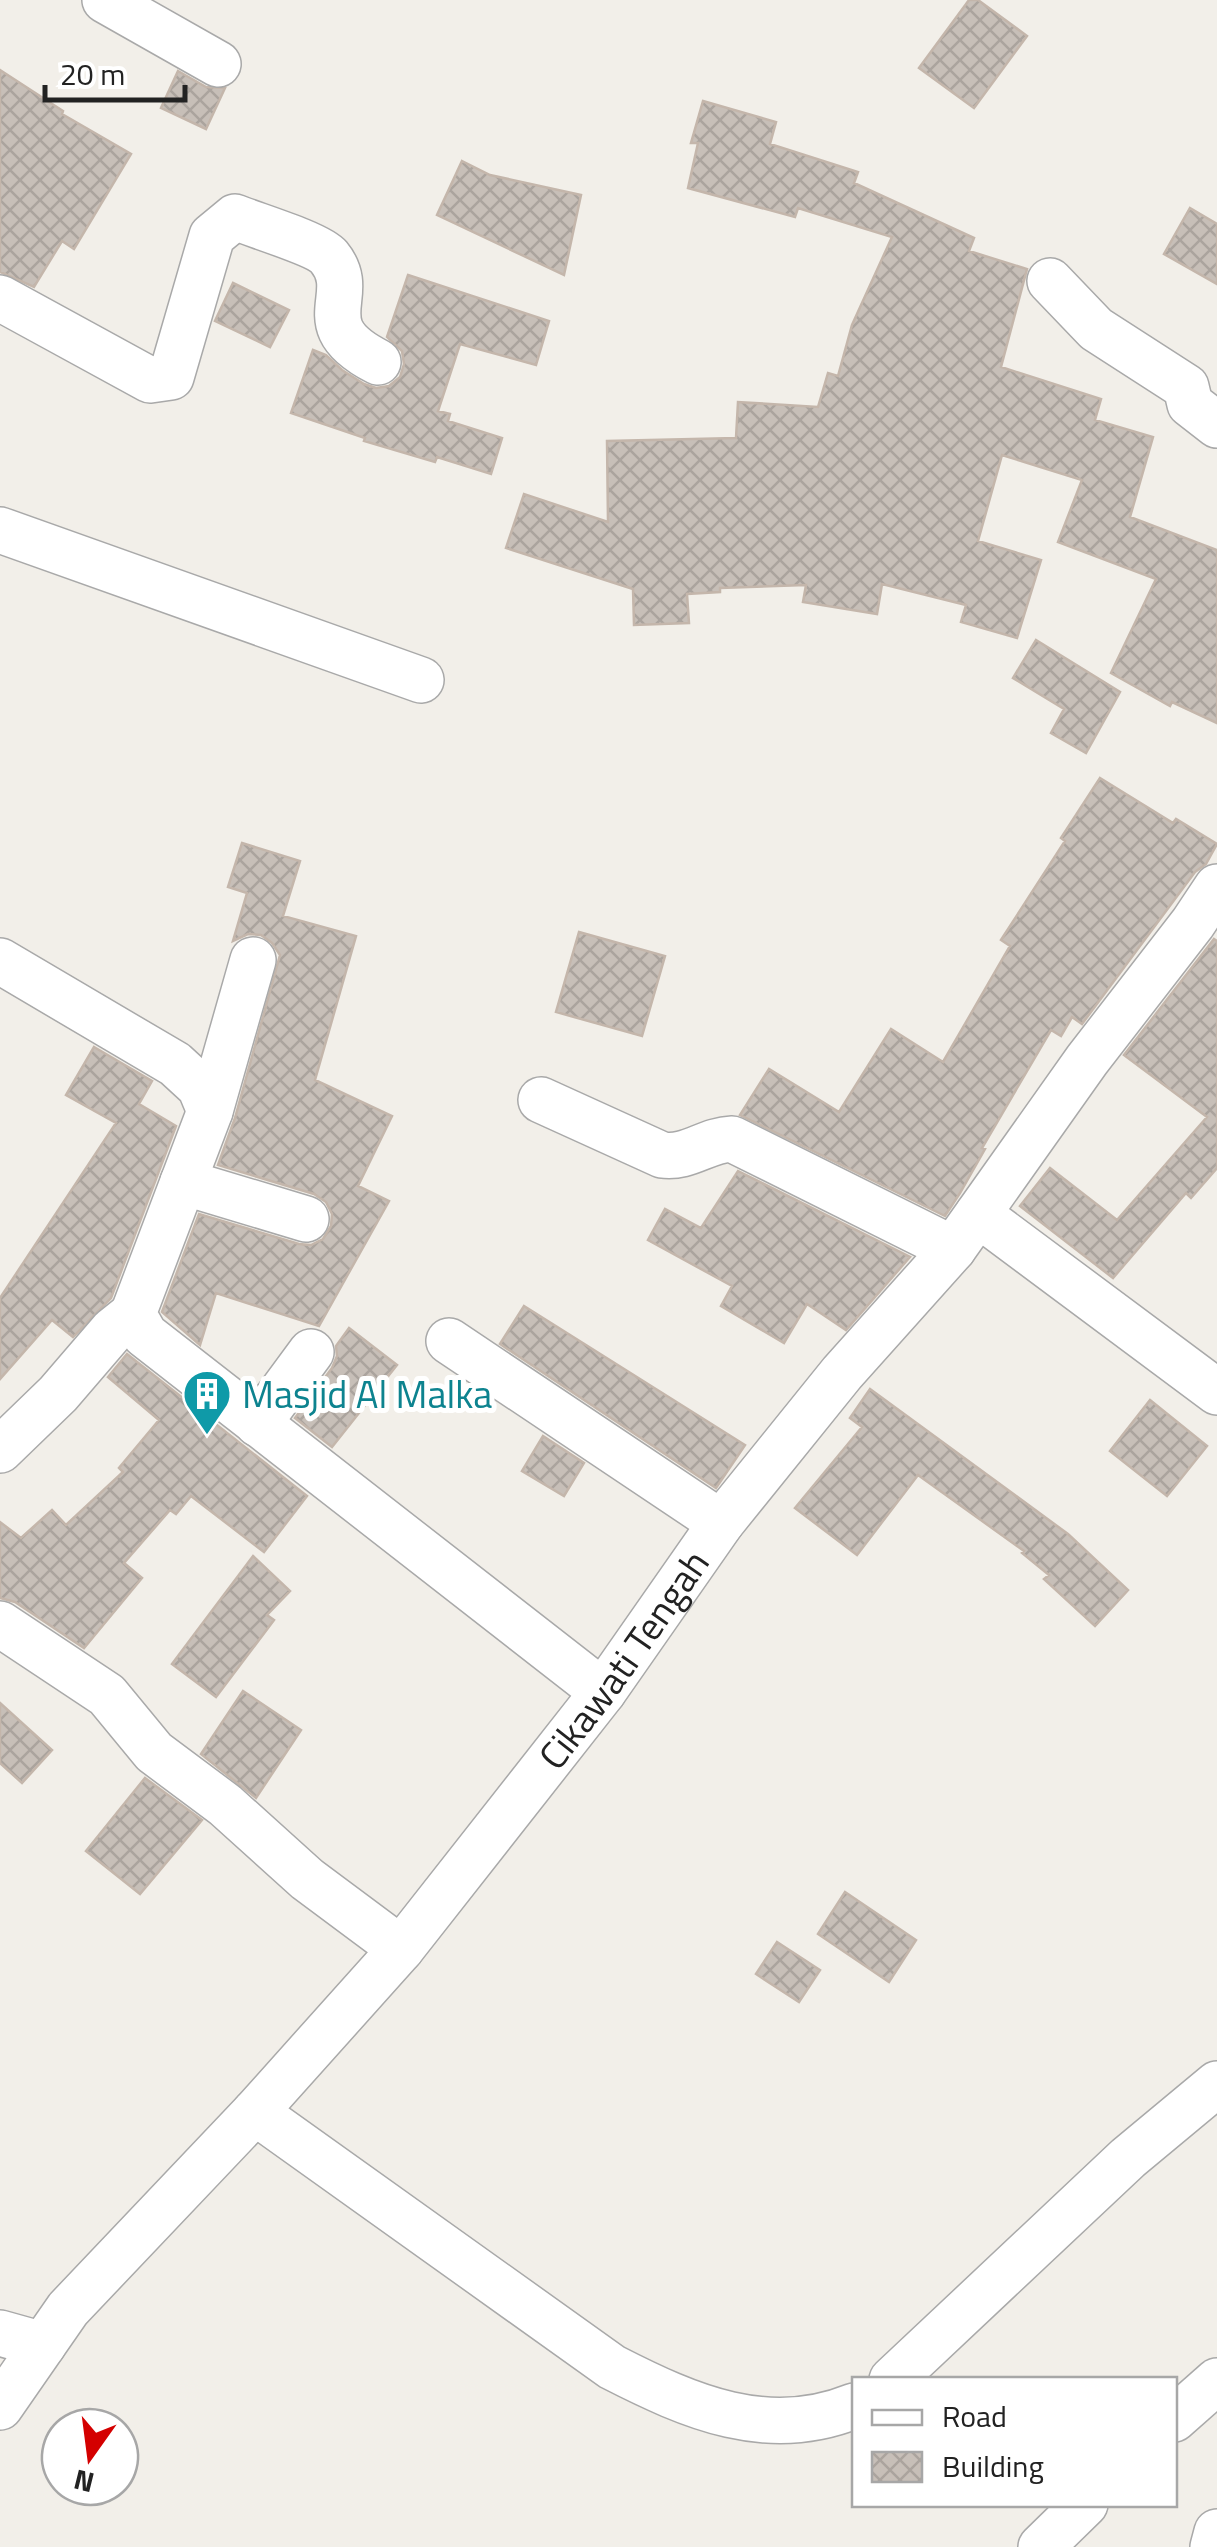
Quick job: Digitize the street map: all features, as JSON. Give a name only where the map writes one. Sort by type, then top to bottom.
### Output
[{"type":"street","points":[[105,0],[218,64]]},
{"type":"street","points":[[0,298],[150,380],[171,377],[212,236],[235,217],[315,248],[330,259],[338,276],[342,338],[354,350],[378,362]]},
{"type":"street","points":[[1050,281],[1096,329],[1186,387],[1190,404],[1217,425]]},
{"type":"street","points":[[0,530],[421,680]]},
{"type":"street","name":"Cikawati Tengah","points":[[0,2407],[68,2309],[254,2112],[400,1949],[603,1692],[720,1523],[965,1231],[1217,886]]},
{"type":"street","points":[[0,1450],[133,1314],[210,1112],[253,960]]},
{"type":"street","points":[[0,962],[175,1064],[200,1087],[210,1112]]},
{"type":"street","points":[[541,1100],[662,1154],[684,1155],[708,1142],[732,1138],[965,1231],[1217,1392]]},
{"type":"street","points":[[183,1182],[306,1218]]},
{"type":"street","points":[[133,1314],[145,1335],[603,1692]]},
{"type":"street","points":[[449,1342],[720,1523]]},
{"type":"street","points":[[258,1424],[311,1352]]},
{"type":"street","points":[[0,1624],[107,1695],[154,1752],[225,1805],[307,1879],[400,1949]]},
{"type":"street","points":[[895,2377],[1128,2158],[1217,2084]]},
{"type":"street","points":[[254,2112],[612,2367],[666,2395],[718,2414],[776,2421],[828,2416],[852,2407]]},
{"type":"street","points":[[0,2333],[43,2345]]},
{"type":"street","points":[[1177,2416],[1217,2381]]},
{"type":"street","points":[[1041,2547],[1082,2507]]},
{"type":"street","points":[[1214,2547],[1217,2532]]},
{"type":"building","points":[[969,0],[978,0],[1027,36],[974,108],[919,68]]},
{"type":"building","points":[[0,70],[63,111],[62,114],[131,154],[74,249],[62,241],[34,287],[0,272]]},
{"type":"building","points":[[178,71],[206,87],[225,88],[206,129],[161,108]]},
{"type":"building","points":[[703,101],[776,122],[770,144],[858,172],[854,183],[974,238],[969,251],[1027,269],[1001,367],[1101,399],[1095,420],[1153,437],[1130,517],[1217,550],[1217,723],[1172,702],[1170,706],[1111,673],[1156,579],[1058,542],[1082,480],[1002,455],[978,541],[1041,560],[1017,638],[961,622],[966,605],[882,584],[877,614],[803,602],[806,585],[720,588],[720,592],[687,594],[689,623],[634,625],[633,589],[506,548],[524,494],[608,522],[607,441],[736,438],[738,402],[818,407],[828,373],[838,376],[852,325],[892,237],[798,208],[795,217],[688,188],[698,143],[691,143]]},
{"type":"building","points":[[462,161],[490,175],[581,195],[564,275],[437,215]]},
{"type":"building","points":[[1190,208],[1217,224],[1217,284],[1164,254]]},
{"type":"building","points":[[408,275],[549,321],[536,365],[460,344],[438,411],[450,414],[448,421],[502,438],[491,474],[364,441],[365,438],[291,413],[313,350],[376,388],[389,386],[400,377],[402,351],[387,337]]},
{"type":"building","points":[[233,283],[289,310],[270,347],[215,321]]},
{"type":"building","points":[[1036,640],[1120,692],[1086,753],[1051,733],[1064,709],[1013,678]]},
{"type":"building","points":[[1100,778],[1173,823],[1176,819],[1217,844],[1206,864],[1195,872],[1082,1024],[1072,1017],[1061,1036],[1051,1030],[945,1216],[740,1115],[769,1069],[839,1112],[891,1029],[943,1062],[1010,946],[1001,940]]},
{"type":"building","points":[[242,843],[300,861],[283,916],[356,936],[315,1080],[392,1116],[358,1186],[389,1201],[319,1326],[216,1293],[200,1345],[162,1312],[199,1214],[299,1244],[311,1245],[323,1239],[331,1226],[332,1214],[326,1202],[314,1194],[218,1165],[280,955],[261,935],[248,934],[233,941],[247,893],[228,887]]},
{"type":"building","points":[[579,932],[665,956],[642,1036],[556,1012]]},
{"type":"building","points":[[1214,939],[1217,1168],[1191,1198],[1186,1193],[1113,1278],[1020,1206],[1050,1168],[1117,1220],[1207,1117],[1124,1055]]},
{"type":"building","points":[[94,1047],[152,1081],[139,1104],[176,1126],[111,1298],[73,1337],[52,1320],[0,1379],[0,1298],[116,1123],[66,1095]]},
{"type":"building","points":[[738,1171],[910,1257],[846,1330],[807,1304],[784,1343],[721,1306],[732,1286],[648,1240],[665,1209],[701,1228]]},
{"type":"building","points":[[524,1306],[745,1445],[716,1488],[500,1344]]},
{"type":"building","points":[[349,1328],[397,1365],[332,1447],[295,1418],[332,1368],[336,1346]]},
{"type":"building","points":[[127,1354],[307,1496],[264,1552],[191,1496],[176,1514],[170,1510],[124,1563],[142,1578],[84,1648],[15,1602],[0,1598],[0,1522],[21,1538],[52,1510],[66,1525],[123,1472],[119,1468],[159,1420],[108,1377]]},
{"type":"building","points":[[870,1389],[1068,1534],[1128,1590],[1095,1626],[1044,1579],[1049,1575],[1024,1551],[918,1475],[857,1555],[795,1508],[862,1427],[850,1418]]},
{"type":"building","points":[[1150,1400],[1207,1446],[1167,1496],[1110,1451]]},
{"type":"building","points":[[543,1436],[584,1463],[564,1496],[522,1471]]},
{"type":"building","points":[[253,1556],[290,1591],[267,1615],[274,1620],[216,1697],[172,1664]]},
{"type":"building","points":[[243,1691],[301,1730],[256,1798],[201,1754]]},
{"type":"building","points":[[0,1703],[52,1750],[22,1783],[0,1763]]},
{"type":"building","points":[[145,1778],[202,1820],[140,1894],[86,1851]]},
{"type":"building","points":[[845,1892],[916,1940],[889,1982],[818,1934]]},
{"type":"building","points":[[777,1942],[820,1970],[799,2002],[756,1974]]},
{"type":"place","name":"Masjid Al Malka","points":[[207,1436]]}]
